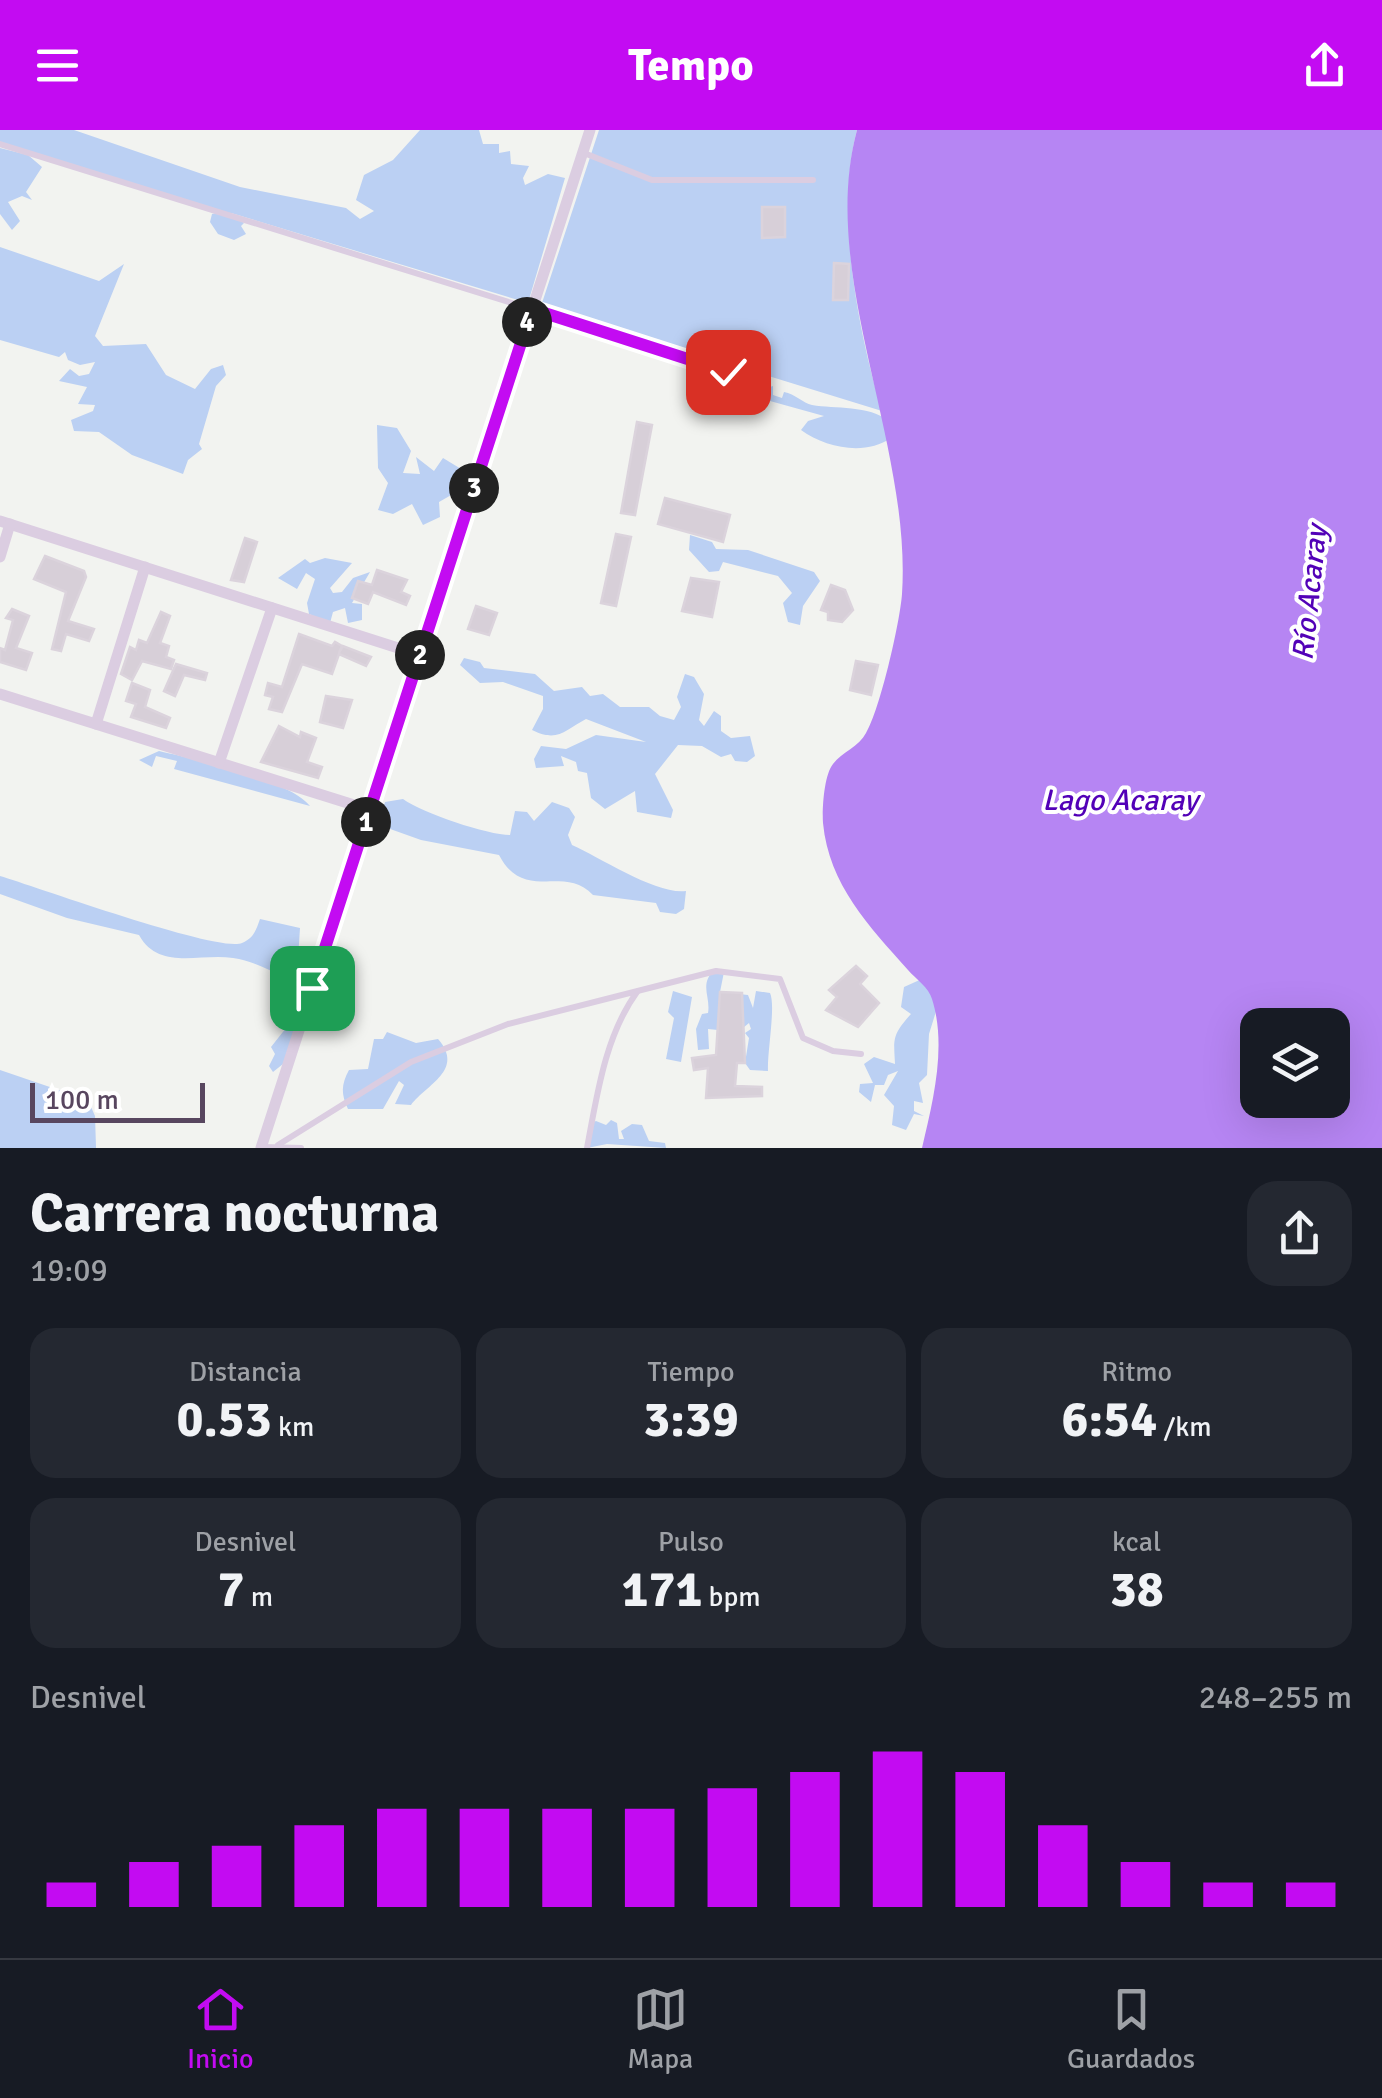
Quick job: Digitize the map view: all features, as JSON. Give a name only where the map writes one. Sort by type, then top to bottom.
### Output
[{"type":"street","points":[[261,1148],[590,130]]},
{"type":"street","points":[[532,309],[728,372]]},
{"type":"street","points":[[0,557],[5,523],[420,655]]},
{"type":"street","points":[[96,724],[145,568]]},
{"type":"street","points":[[219,763],[272,608]]},
{"type":"street","points":[[0,694],[370,810]]},
{"type":"lane","points":[[0,144],[532,309]]},
{"type":"lane","points":[[582,153],[662,181],[813,180]]},
{"type":"lane","points":[[278,1145],[411,1062],[508,1024],[716,970],[774,976],[785,984],[803,1038],[833,1052],[861,1054]]},
{"type":"lane","points":[[586,1148],[612,1039],[638,991]]},
{"type":"lane","points":[[261,1148],[301,1148]]},
{"type":"shaded area","points":[[0,130],[74,130],[240,187],[346,208],[360,219],[374,211],[356,200],[364,175],[393,160],[420,130],[479,130],[483,144],[499,144],[499,153],[510,151],[511,164],[529,166],[523,178],[525,185],[548,174],[565,178],[528,303],[231,213],[244,223],[241,226],[246,234],[234,240],[218,234],[210,222],[212,214],[222,212],[0,142]]},
{"type":"shaded area","points":[[599,130],[857,130],[848,197],[852,271],[882,411],[541,306]]},
{"type":"shaded area","points":[[0,148],[28,155],[42,167],[26,192],[32,200],[22,196],[8,202],[20,221],[12,230],[0,214]]},
{"type":"shaded area","points":[[0,247],[99,281],[124,264],[95,336],[103,346],[146,344],[166,375],[195,389],[211,369],[223,365],[226,375],[216,386],[199,444],[202,449],[188,460],[183,474],[132,455],[99,432],[74,431],[71,420],[93,411],[95,405],[78,404],[87,387],[59,381],[70,369],[79,376],[89,374],[95,362],[80,365],[68,360],[65,352],[59,357],[0,340]]},
{"type":"shaded area","points":[[773,386],[773,395],[782,398],[784,392],[812,405],[881,416],[889,421],[891,438],[858,448],[822,441],[801,430],[808,421],[824,416],[770,401],[757,391]]},
{"type":"shaded area","points":[[377,425],[397,428],[411,451],[403,473],[420,474],[416,457],[434,471],[443,458],[471,475],[460,490],[439,502],[440,517],[423,525],[412,504],[393,514],[378,510],[388,483],[378,468]]},
{"type":"shaded area","points":[[690,535],[712,542],[716,549],[748,550],[814,572],[820,581],[803,606],[800,625],[788,622],[783,603],[792,593],[778,576],[723,562],[719,571],[709,572],[689,550]]},
{"type":"shaded area","points":[[325,558],[352,563],[330,588],[333,593],[342,592],[353,578],[370,572],[352,603],[362,604],[362,620],[348,623],[345,608],[333,612],[330,623],[309,614],[307,603],[315,579],[306,573],[297,589],[278,578],[305,559],[310,563]]},
{"type":"shaded area","points":[[464,658],[480,662],[484,668],[535,674],[554,691],[582,687],[590,696],[603,694],[620,707],[649,707],[674,720],[681,707],[677,697],[685,674],[694,677],[704,694],[699,720],[704,726],[714,711],[721,716],[721,731],[731,738],[750,736],[755,756],[747,762],[735,761],[731,754],[721,757],[702,746],[678,745],[655,774],[673,810],[671,818],[637,812],[635,791],[605,809],[591,798],[587,773],[578,771],[576,762],[561,756],[564,766],[536,768],[534,759],[541,746],[566,749],[596,735],[646,742],[586,719],[555,735],[532,730],[543,709],[543,696],[503,682],[480,683],[460,665]]},
{"type":"shaded area","points":[[159,751],[263,779],[299,796],[310,806],[174,769],[177,761],[156,756],[152,767],[139,760]]},
{"type":"shaded area","points":[[403,799],[455,822],[510,835],[515,811],[527,812],[534,821],[552,802],[569,808],[575,817],[568,835],[572,845],[645,882],[686,891],[684,909],[676,914],[660,912],[656,903],[593,895],[570,882],[532,881],[509,869],[499,855],[421,840],[379,825],[385,802]]},
{"type":"shaded area","points":[[0,876],[165,929],[227,943],[249,939],[260,919],[300,928],[298,959],[307,995],[283,1064],[273,1072],[269,1066],[275,1054],[271,1047],[286,1028],[279,1013],[291,1001],[279,974],[239,959],[181,958],[157,953],[139,935],[67,918],[0,894]]},
{"type":"shaded area","points":[[716,968],[724,972],[720,992],[748,995],[753,1008],[756,991],[770,993],[768,1071],[750,1070],[745,1063],[749,1023],[738,1032],[708,1029],[709,1049],[698,1050],[696,1029],[702,1014],[708,1013],[706,985]]},
{"type":"shaded area","points":[[924,978],[938,1005],[929,1034],[927,1075],[919,1083],[923,1103],[914,1101],[914,1111],[924,1116],[914,1114],[906,1130],[892,1125],[894,1106],[884,1095],[898,1071],[888,1075],[884,1085],[875,1085],[871,1102],[859,1092],[860,1084],[873,1083],[864,1064],[874,1057],[895,1064],[895,1038],[911,1014],[901,1007],[904,987]]},
{"type":"shaded area","points":[[673,991],[692,997],[681,1062],[666,1059],[674,1018],[668,1012]]},
{"type":"shaded area","points":[[387,1032],[416,1043],[438,1039],[445,1050],[446,1068],[411,1105],[395,1104],[404,1085],[399,1081],[383,1109],[348,1109],[343,1090],[349,1070],[368,1069],[374,1039],[383,1039]]},
{"type":"shaded area","points":[[0,1070],[88,1100],[95,1116],[96,1148],[0,1148]]},
{"type":"shaded area","points":[[611,1120],[617,1123],[619,1139],[624,1139],[621,1131],[632,1124],[642,1125],[649,1141],[665,1143],[666,1148],[607,1144],[587,1148],[590,1124],[596,1121],[606,1125]]},
{"type":"water","name":"Lago Acaray","points":[[857,130],[1382,130],[1382,1148],[922,1148],[938,1054],[932,999],[853,903],[833,866],[823,823],[830,769],[863,738],[877,706],[902,594],[894,478],[857,301],[849,242],[848,185]]},
{"type":"building","points":[[762,207],[785,207],[785,237],[762,238]]},
{"type":"building","points":[[834,263],[849,264],[848,300],[833,300]]},
{"type":"building","points":[[637,422],[652,425],[635,515],[621,513]]},
{"type":"building","points":[[665,498],[730,515],[723,542],[658,524]]},
{"type":"building","points":[[616,534],[631,537],[616,606],[601,603]]},
{"type":"building","points":[[245,538],[257,542],[244,582],[231,580]]},
{"type":"building","points":[[45,556],[84,571],[86,577],[68,621],[94,629],[89,641],[66,634],[61,651],[52,649],[66,592],[34,579]]},
{"type":"building","points":[[377,570],[407,580],[401,592],[410,596],[406,605],[373,592],[368,604],[352,598],[358,581],[372,585]]},
{"type":"building","points":[[691,578],[719,582],[712,617],[682,611]]},
{"type":"building","points":[[831,585],[845,590],[853,610],[842,622],[828,620],[828,612],[821,610]]},
{"type":"building","points":[[476,606],[497,613],[489,635],[468,629]]},
{"type":"building","points":[[12,609],[29,616],[16,648],[32,653],[26,670],[0,662],[0,648],[5,650],[13,620],[6,618]]},
{"type":"building","points":[[161,612],[170,616],[160,643],[169,646],[166,657],[174,660],[171,669],[142,661],[132,680],[121,674],[130,647],[136,650],[139,640],[147,643]]},
{"type":"building","points":[[299,634],[332,646],[335,642],[342,646],[339,653],[343,646],[371,657],[366,666],[339,654],[332,674],[302,664],[282,712],[269,709],[273,697],[265,695],[268,683],[282,687]]},
{"type":"building","points":[[856,661],[878,665],[871,695],[850,690]]},
{"type":"building","points":[[176,664],[207,673],[205,680],[184,675],[175,696],[164,691]]},
{"type":"building","points":[[132,683],[150,690],[145,707],[170,718],[166,728],[131,717],[136,704],[126,701]]},
{"type":"building","points":[[326,696],[352,700],[343,728],[320,722]]},
{"type":"building","points":[[279,726],[300,737],[301,732],[316,738],[307,762],[322,767],[318,778],[261,762]]},
{"type":"building","points":[[856,966],[867,976],[860,984],[879,1003],[858,1027],[826,1010],[837,997],[829,990]]},
{"type":"building","points":[[720,992],[742,993],[745,1063],[737,1063],[735,1086],[762,1087],[762,1096],[706,1098],[708,1068],[694,1070],[692,1058],[716,1055]]},
{"type":"route","points":[[312,988],[532,309],[728,372]]},
{"type":"water label","name":"Río Acaray","points":[[1310,593]]}]
